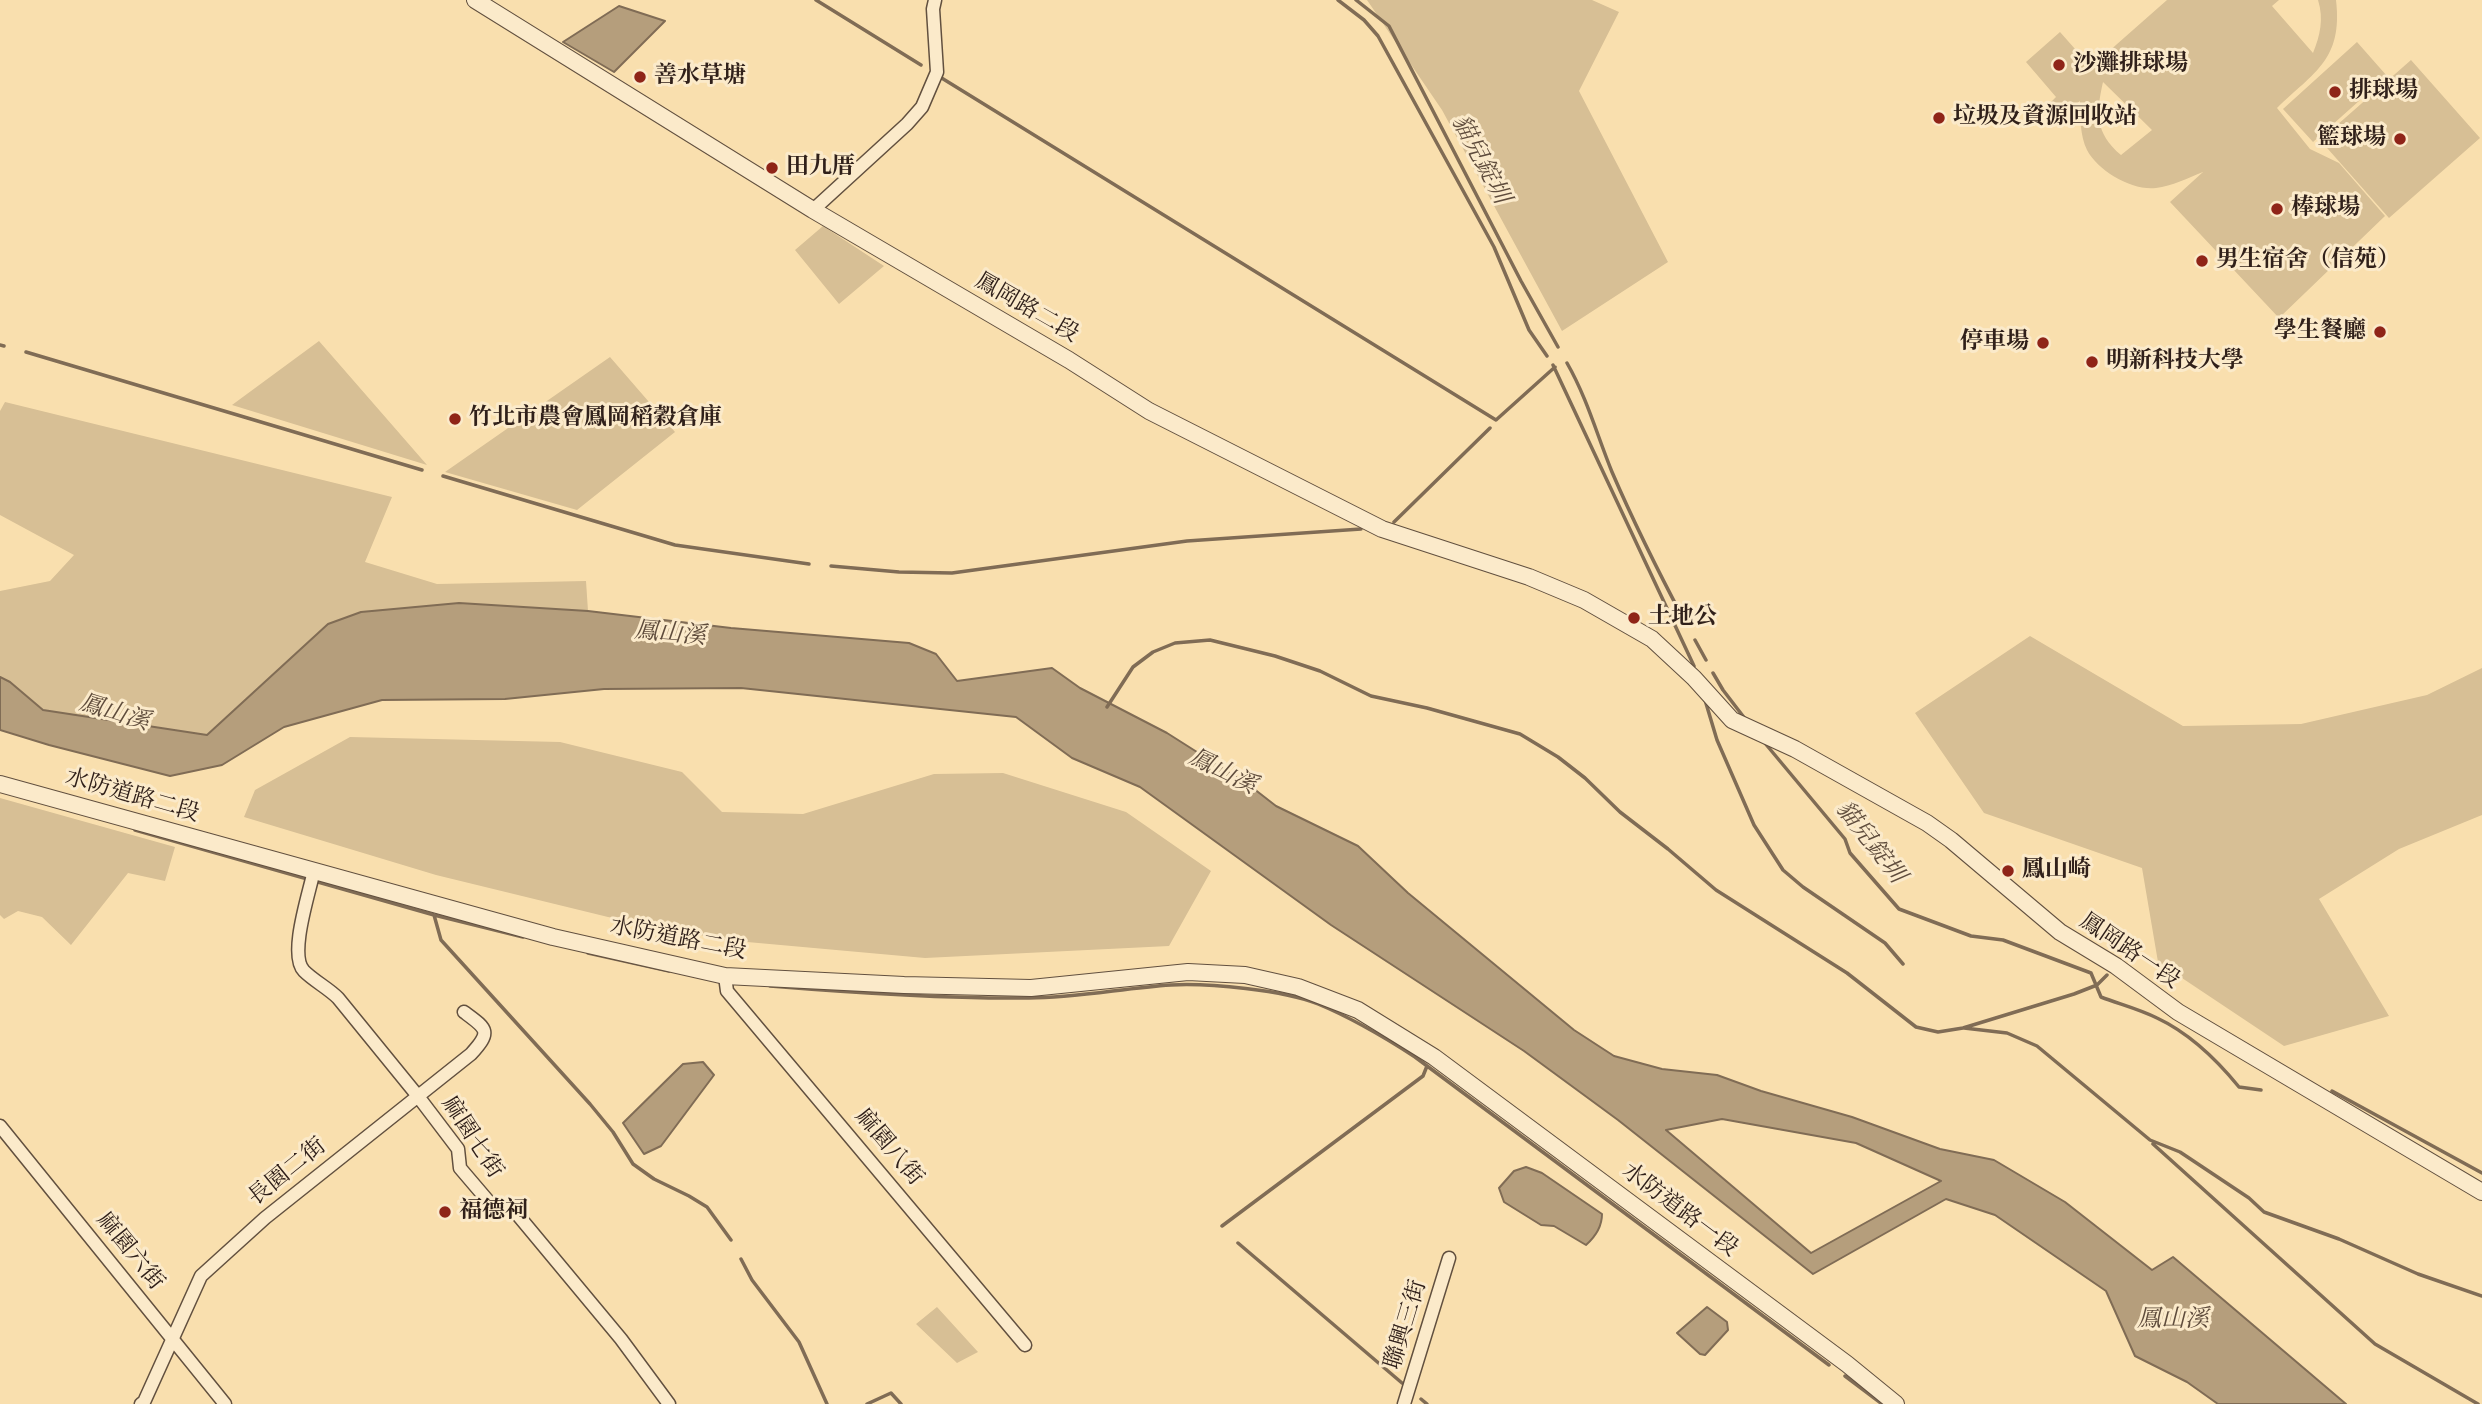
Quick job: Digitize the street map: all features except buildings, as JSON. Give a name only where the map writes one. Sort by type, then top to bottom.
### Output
[{"type":"street","name":"鳳岡路二段","points":[[475,0],[813,210],[1069,360],[1149,411],[1382,529],[1529,577],[1584,600]]},
{"type":"street","points":[[813,210],[922,107],[937,72],[933,9],[935,0]]},
{"type":"street","name":"鳳岡路一段","points":[[1584,600],[1652,639],[1694,678],[1732,720],[1795,749],[1927,823],[2060,932],[2116,966],[2178,1012],[2482,1192]]},
{"type":"street","name":"水防道路二段","points":[[0,784],[313,877],[553,937],[726,984],[1031,988],[1188,972],[1245,975],[1298,987],[1358,1010],[1434,1057]]},
{"type":"street","name":"麻園七街","points":[[313,877],[300,933],[298,964],[338,999],[458,1149],[460,1168],[489,1202],[517,1214],[621,1339],[669,1404]]},
{"type":"street","name":"麻園八街","points":[[726,984],[1025,1345]]},
{"type":"street","name":"長園二街","points":[[141,1404],[201,1276],[265,1218],[471,1054],[483,1040],[485,1032],[484,1027],[464,1012]]},
{"type":"street","name":"水防道路一段","points":[[1434,1057],[1847,1364],[1896,1404]]},
{"type":"street","name":"麻園六街","points":[[0,1126],[225,1404]]},
{"type":"street","name":"聯興三街","points":[[1404,1404],[1449,1258]]},
{"type":"shaded area","points":[[1367,0],[1592,0],[1619,12],[1579,91],[1668,262],[1562,331],[1442,110]]},
{"type":"shaded area","points":[[2167,0],[2279,0],[2272,6],[2313,53],[2320,27],[2318,0],[2336,0],[2335,37],[2330,51],[2314,74],[2277,108],[2310,149],[2339,163],[2385,216],[2279,318],[2170,202],[2203,172],[2174,184],[2147,188],[2127,183],[2107,172],[2087,150],[2080,119],[2080,101],[2060,116],[2049,104],[2056,97],[2026,62],[2060,32],[2091,67]],"holes":[[[2103,82],[2152,130],[2121,155],[2112,147],[2100,122],[2099,103]]]},
{"type":"shaded area","name":"排球場","points":[[2357,42],[2387,76],[2313,142],[2283,109]]},
{"type":"shaded area","name":"籃球場","points":[[2411,60],[2480,138],[2389,218],[2320,140]]},
{"type":"shaded area","points":[[823,226],[884,266],[839,304],[795,250]]},
{"type":"shaded area","points":[[319,341],[427,465],[232,405]]},
{"type":"shaded area","points":[[610,357],[675,432],[577,510],[445,472]]},
{"type":"shaded area","points":[[5,402],[392,497],[365,562],[437,584],[586,581],[588,611],[459,603],[361,612],[328,624],[207,735],[43,710],[10,682],[0,677],[0,591],[50,581],[74,555],[0,515],[0,411]]},
{"type":"shaded area","points":[[2030,636],[2183,726],[2301,724],[2427,695],[2482,668],[2482,815],[2399,849],[2319,899],[2389,1016],[2284,1046],[2158,962],[2142,868],[1984,813],[1915,713]]},
{"type":"shaded area","points":[[350,737],[560,742],[682,772],[722,812],[803,814],[934,774],[1003,773],[1126,812],[1211,871],[1169,946],[925,958],[725,940],[608,917],[436,875],[244,817],[255,790]]},
{"type":"shaded area","points":[[0,798],[175,847],[165,881],[128,873],[71,945],[42,917],[18,911],[4,919],[0,915]]},
{"type":"shaded area","points":[[937,1307],[978,1352],[957,1363],[916,1324]]},
{"type":"water","points":[[619,6],[665,21],[614,72],[563,42]]},
{"type":"water","name":"鳳山溪","points":[[459,603],[588,611],[731,628],[909,643],[936,654],[957,681],[1052,668],[1080,688],[1167,733],[1249,785],[1276,806],[1358,846],[1408,893],[1574,1030],[1614,1056],[1662,1069],[1717,1075],[1761,1091],[1852,1117],[1940,1149],[1994,1160],[2065,1202],[2152,1270],[2173,1257],[2346,1404],[2218,1404],[2187,1382],[2135,1356],[2106,1291],[1995,1215],[1946,1199],[1813,1274],[1618,1120],[1524,1051],[1331,925],[1140,787],[1072,758],[1016,717],[741,688],[604,689],[505,699],[382,700],[284,727],[222,765],[170,776],[0,730],[0,677],[10,682],[43,710],[207,735],[328,624],[361,612]],"holes":[[[1722,1119],[1856,1143],[1941,1181],[1811,1253],[1666,1130]]]},
{"type":"water","points":[[703,1062],[714,1075],[661,1146],[644,1154],[623,1123],[683,1064]]},
{"type":"water","points":[[1526,1167],[1542,1173],[1602,1214],[1597,1231],[1586,1245],[1554,1226],[1541,1225],[1504,1202],[1499,1188],[1514,1171]]},
{"type":"water","points":[[1707,1307],[1727,1322],[1728,1330],[1705,1355],[1700,1354],[1677,1333]]},
{"type":"waterway","points":[[816,0],[921,65]]},
{"type":"waterway","points":[[1338,0],[1364,20],[1378,36],[1494,247],[1529,330],[1547,356]]},
{"type":"waterway","name":"貓兒錠圳","points":[[1356,0],[1389,26],[1558,347]]},
{"type":"waterway","points":[[940,77],[1496,420],[1555,367]]},
{"type":"waterway","points":[[0,345],[4,346]]},
{"type":"waterway","points":[[26,352],[422,470]]},
{"type":"waterway","name":"貓兒錠圳","points":[[1567,363],[1629,510],[1685,622]]},
{"type":"waterway","points":[[1553,365],[1694,666]]},
{"type":"waterway","points":[[1394,522],[1490,428]]},
{"type":"waterway","points":[[443,476],[675,545],[809,564]]},
{"type":"waterway","points":[[831,566],[952,573],[1187,541],[1361,529]]},
{"type":"waterway","points":[[1107,707],[1133,667],[1153,652],[1175,643],[1210,640],[1275,656],[1320,671],[1371,696],[1427,708],[1520,734],[1558,757],[1585,778],[1620,812],[1716,890],[1847,973],[1916,1027],[1938,1032],[1963,1028],[2074,994],[2097,985],[2107,975]]},
{"type":"waterway","name":"貓兒錠圳","points":[[1695,640],[1706,660]]},
{"type":"waterway","name":"貓兒錠圳","points":[[1713,673],[1746,720]]},
{"type":"waterway","points":[[1705,700],[1717,740],[1754,825],[1783,870],[1803,887],[1885,943],[1903,964]]},
{"type":"waterway","name":"貓兒錠圳","points":[[1764,742],[1845,839],[1850,853],[1899,909],[1971,936],[2003,940],[2091,973],[2101,997],[2169,1024],[2202,1048],[2239,1087],[2261,1090]]},
{"type":"waterway","points":[[135,830],[434,915],[523,937]]},
{"type":"waterway","points":[[434,915],[441,940],[590,1104],[613,1132],[633,1164],[654,1179],[707,1207],[731,1240]]},
{"type":"waterway","points":[[588,953],[669,971]]},
{"type":"waterway","points":[[770,986],[964,998],[1029,998],[1171,985],[1205,985],[1266,991],[1318,1004],[1368,1028],[1415,1057],[1829,1365]]},
{"type":"waterway","points":[[1964,1028],[2007,1033],[2037,1046],[2150,1140],[2180,1152],[2249,1198],[2264,1212],[2339,1239],[2418,1274],[2482,1296]]},
{"type":"waterway","points":[[1222,1226],[1423,1076],[1427,1066]]},
{"type":"waterway","points":[[2332,1091],[2482,1173]]},
{"type":"waterway","points":[[2153,1144],[2375,1344],[2478,1404]]},
{"type":"waterway","points":[[1238,1243],[1402,1383]]},
{"type":"waterway","points":[[741,1259],[752,1280],[799,1342],[827,1404]]},
{"type":"waterway","points":[[1845,1376],[1882,1404]]},
{"type":"waterway","points":[[867,1404],[891,1393],[901,1404]]},
{"type":"waterway","points":[[1421,1399],[1427,1404]]},
{"type":"place","name":"沙灘排球場","points":[[2059,65]]},
{"type":"place","name":"善水草塘","points":[[640,77]]},
{"type":"place","name":"排球場","points":[[2335,92]]},
{"type":"place","name":"垃圾及資源回收站","points":[[1939,118]]},
{"type":"place","name":"籃球場","points":[[2400,139]]},
{"type":"place","name":"田九厝","points":[[772,168]]},
{"type":"place","name":"棒球場","points":[[2277,209]]},
{"type":"place","name":"男生宿舍（信苑）","points":[[2202,261]]},
{"type":"place","name":"學生餐廳","points":[[2380,332]]},
{"type":"place","name":"停車場","points":[[2043,343]]},
{"type":"place","name":"明新科技大學","points":[[2092,362]]},
{"type":"place","name":"竹北市農會鳳岡稻穀倉庫","points":[[455,419]]},
{"type":"place","name":"土地公","points":[[1634,618]]},
{"type":"place","name":"鳳山崎","points":[[2008,871]]},
{"type":"place","name":"福德祠","points":[[445,1212]]}]
